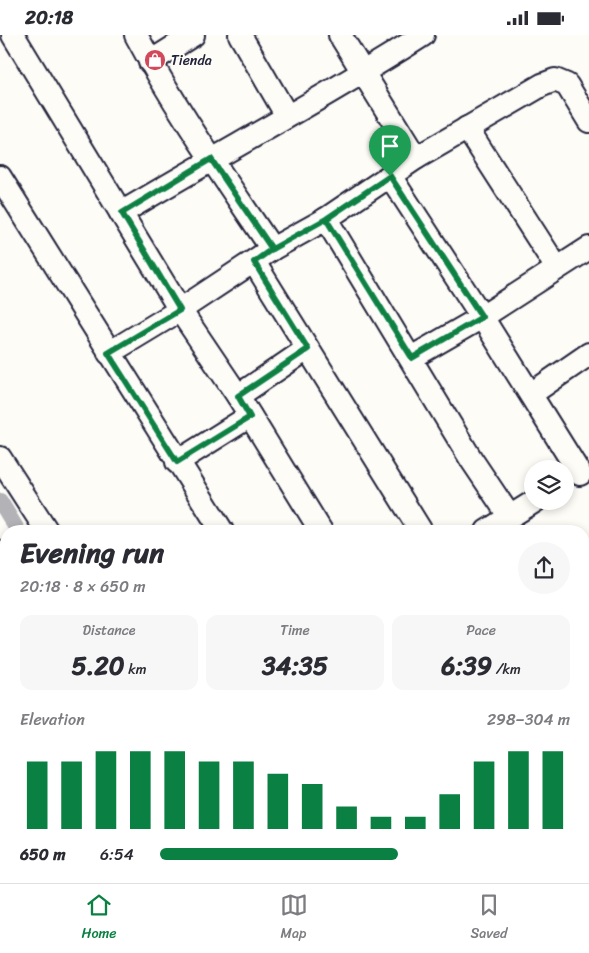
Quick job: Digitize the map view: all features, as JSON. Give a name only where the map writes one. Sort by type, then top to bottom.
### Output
[{"type":"street","points":[[13,35],[180,310],[238,396],[317,525]]},
{"type":"street","points":[[136,35],[150,62],[211,159],[263,256],[308,349],[418,525]]},
{"type":"street","points":[[150,62],[193,35]]},
{"type":"street","points":[[240,35],[287,116]]},
{"type":"street","points":[[340,35],[416,159]]},
{"type":"street","points":[[122,213],[211,159],[363,73],[423,35]]},
{"type":"street","points":[[108,353],[326,219],[416,159],[542,85],[556,80],[567,85],[589,121]]},
{"type":"street","points":[[467,128],[557,268]]},
{"type":"street","points":[[390,176],[531,394],[578,475]]},
{"type":"street","points":[[0,177],[108,353],[218,525]]},
{"type":"street","points":[[326,219],[472,459],[510,517]]},
{"type":"street","points":[[412,358],[482,317],[589,248]]},
{"type":"street","points":[[238,396],[308,349]]},
{"type":"street","points":[[531,394],[589,354]]},
{"type":"street","points":[[177,462],[250,417]]},
{"type":"street","points":[[0,458],[43,525]]},
{"type":"street","points":[[497,525],[524,508]]},
{"type":"waterway","points":[[0,501],[14,525]]},
{"type":"place","name":"Tienda","points":[[155,60]]},
{"type":"route","points":[[390,176],[326,219],[272,249],[211,159],[122,213],[180,310],[108,353],[177,462],[250,417],[238,396],[308,349],[254,262],[272,249],[326,219],[412,358],[482,317],[390,176]]}]
